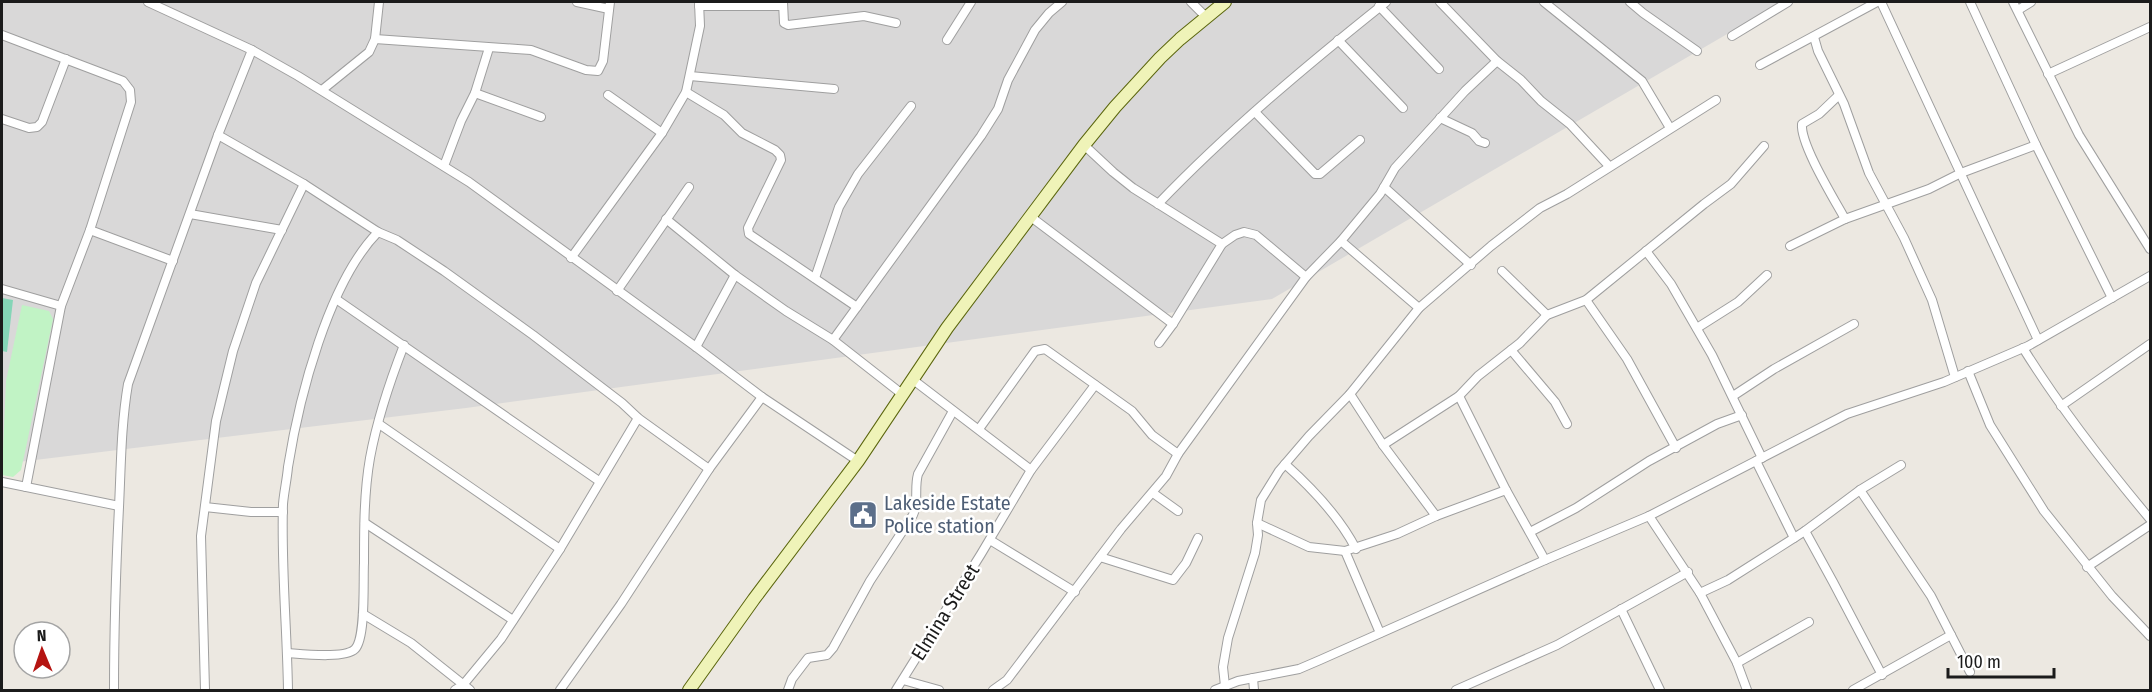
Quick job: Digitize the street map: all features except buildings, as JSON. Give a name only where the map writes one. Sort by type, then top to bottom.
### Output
[{"type":"street","points":[[148,2],[252,50],[322,90],[469,182],[762,397],[858,461]]},
{"type":"street","points":[[322,90],[369,52],[375,39],[379,2]]},
{"type":"street","points":[[375,39],[531,51],[586,70],[598,71],[603,61],[610,5],[577,2]]},
{"type":"street","points":[[947,40],[970,2]]},
{"type":"street","points":[[832,340],[981,136],[998,109],[1008,81],[1035,30],[1062,2]]},
{"type":"street","points":[[1191,2],[1206,17]]},
{"type":"street","points":[[689,690],[760,590],[858,461],[982,279],[1084,145],[1160,58],[1225,2]]},
{"type":"street","points":[[1440,2],[1497,61],[1570,124],[1609,166]]},
{"type":"street","points":[[1544,2],[1642,81],[1670,128]]},
{"type":"street","points":[[1630,2],[1697,51]]},
{"type":"street","points":[[1732,36],[1788,2]]},
{"type":"street","points":[[1760,65],[1879,2],[2038,340]]},
{"type":"street","points":[[1970,2],[2036,145],[2112,298]]},
{"type":"street","points":[[2031,2],[2015,6],[2079,135],[2151,249]]},
{"type":"street","points":[[571,258],[662,134],[686,92],[700,26],[699,4],[783,4],[783,20],[784,24],[788,25],[864,16],[896,23]]},
{"type":"street","points":[[1158,204],[1188,173],[1255,112],[1382,4],[1439,69]]},
{"type":"street","points":[[2049,74],[2151,27]]},
{"type":"street","points":[[2,35],[123,81],[130,90],[131,102],[90,230],[61,306],[26,487]]},
{"type":"street","points":[[1814,37],[1818,51],[1853,128],[1858,147],[1932,300],[1955,377]]},
{"type":"street","points":[[1338,40],[1404,108]]},
{"type":"street","points":[[444,166],[461,121],[475,93],[489,48]]},
{"type":"street","points":[[114,690],[114,630],[123,418],[128,384],[218,135],[252,50]]},
{"type":"street","points":[[2,119],[29,128],[37,127],[42,122],[66,59]]},
{"type":"street","points":[[993,690],[1007,680],[1120,529],[1166,476],[1178,454],[1306,277],[1341,241],[1384,187],[1395,168],[1440,118],[1497,61]]},
{"type":"street","points":[[690,76],[834,89]]},
{"type":"street","points":[[686,92],[724,115],[742,133],[779,152],[781,160],[748,228],[749,234],[857,307]]},
{"type":"street","points":[[475,93],[541,117]]},
{"type":"street","points":[[608,95],[662,134]]},
{"type":"street","points":[[1839,95],[1819,114],[1802,124],[1801,129],[1845,219]]},
{"type":"street","points":[[1225,686],[1222,667],[1228,638],[1255,553],[1261,500],[1285,464],[1350,394],[1419,308],[1491,246],[1540,208],[1567,194],[1716,100]]},
{"type":"street","points":[[815,278],[839,207],[848,190],[911,106]]},
{"type":"street","points":[[1255,112],[1315,174],[1320,174],[1360,140]]},
{"type":"street","points":[[1440,118],[1472,133],[1479,141],[1485,143]]},
{"type":"street","points":[[218,135],[304,184],[378,232],[406,246],[526,329],[638,418],[709,469]]},
{"type":"street","points":[[1084,145],[1113,172],[1158,204],[1222,244]]},
{"type":"street","points":[[1790,246],[1845,219],[1929,189],[1961,173],[2036,145]]},
{"type":"street","points":[[1383,445],[1459,396],[1478,376],[1511,350],[1547,315],[1586,300],[1731,184],[1764,146]]},
{"type":"street","points":[[205,690],[201,536],[216,421],[233,351],[256,283],[304,184]]},
{"type":"street","points":[[617,291],[689,187]]},
{"type":"street","points":[[1384,187],[1471,265]]},
{"type":"street","points":[[190,214],[282,230]]},
{"type":"street","points":[[1031,216],[1173,324]]},
{"type":"street","points":[[666,219],[735,275],[832,340],[902,394]]},
{"type":"street","points":[[90,230],[173,261]]},
{"type":"street","points":[[288,690],[283,512],[293,437],[312,364],[336,299],[356,259],[378,232]]},
{"type":"street","points":[[1159,343],[1222,244],[1235,235],[1244,232],[1256,235],[1306,277]]},
{"type":"street","points":[[1341,241],[1419,308]]},
{"type":"street","points":[[1646,251],[1671,284],[1733,396],[1794,538]]},
{"type":"street","points":[[1502,271],[1547,315]]},
{"type":"street","points":[[696,347],[735,275]]},
{"type":"street","points":[[1696,328],[1738,302],[1767,275]]},
{"type":"street","points":[[1215,690],[1252,678],[1299,669],[1649,516],[1847,414],[1955,377],[2023,348],[2151,276]]},
{"type":"street","points":[[2,289],[61,306]]},
{"type":"street","points":[[336,299],[599,481]]},
{"type":"street","points":[[1586,300],[1627,359],[1676,448]]},
{"type":"street","points":[[1733,396],[1774,369],[1854,324]]},
{"type":"street","points":[[2061,406],[2151,344]]},
{"type":"street","points":[[288,653],[350,652],[359,643],[363,614],[364,524],[370,458],[390,381],[404,345]]},
{"type":"street","points":[[2023,348],[2091,448],[2151,519]]},
{"type":"street","points":[[979,429],[1023,365],[1035,351],[1040,349],[1050,351],[1132,411],[1152,435],[1178,454]]},
{"type":"street","points":[[1511,350],[1555,402],[1567,424]]},
{"type":"street","points":[[1968,371],[1990,425],[2044,511],[2112,596],[2148,629]]},
{"type":"street","points":[[912,379],[1031,470]]},
{"type":"street","name":"Elmina Street","points":[[896,690],[1031,470],[1095,385]]},
{"type":"street","points":[[1350,394],[1383,445],[1436,516]]},
{"type":"street","points":[[1459,396],[1506,490],[1545,560]]},
{"type":"street","points":[[560,690],[621,604],[709,469],[762,397]]},
{"type":"street","points":[[788,690],[792,679],[808,658],[827,655],[833,648],[870,581],[916,510],[918,474],[953,411]]},
{"type":"street","points":[[1530,532],[1576,508],[1631,471],[1717,424],[1742,415]]},
{"type":"street","points":[[455,690],[467,688],[501,639],[560,549],[638,418]]},
{"type":"street","points":[[379,424],[560,549]]},
{"type":"street","points":[[1285,464],[1336,516],[1356,549]]},
{"type":"street","points":[[1700,593],[1728,580],[1805,531],[1860,490],[1901,465]]},
{"type":"street","points":[[2,482],[119,506]]},
{"type":"street","points":[[1257,523],[1309,547],[1345,552],[1397,534],[1436,516],[1506,490]]},
{"type":"street","points":[[1860,490],[1931,596],[1970,672]]},
{"type":"street","points":[[1153,493],[1178,511]]},
{"type":"street","points":[[205,507],[251,512],[283,512]]},
{"type":"street","points":[[1649,516],[1700,593],[1737,663],[1747,690]]},
{"type":"street","points":[[364,524],[513,620]]},
{"type":"street","points":[[2087,567],[2151,525]]},
{"type":"street","points":[[1805,531],[1882,675]]},
{"type":"street","points":[[1100,557],[1173,580],[1186,563],[1198,538]]},
{"type":"street","points":[[990,540],[1075,592]]},
{"type":"street","points":[[1345,552],[1380,633]]},
{"type":"street","points":[[1456,690],[1557,645],[1688,572]]},
{"type":"street","points":[[1621,609],[1660,690]]},
{"type":"street","points":[[363,614],[411,643],[467,688]]},
{"type":"street","points":[[1737,663],[1809,622]]},
{"type":"street","points":[[1853,690],[1951,635]]},
{"type":"street","points":[[1252,678],[1254,690]]},
{"type":"street","points":[[903,680],[939,690]]},
{"type":"shaded area","points":[[2,2],[1782,2],[1272,299],[466,408],[2,464]]},
{"type":"green space","points":[[2,298],[13,300],[7,352],[2,351]]},
{"type":"green space","points":[[22,305],[49,311],[53,319],[21,470],[13,477],[2,475],[6,381]]},
{"type":"place","name":"Lakeside Estate Police station","points":[[863,515]]}]
